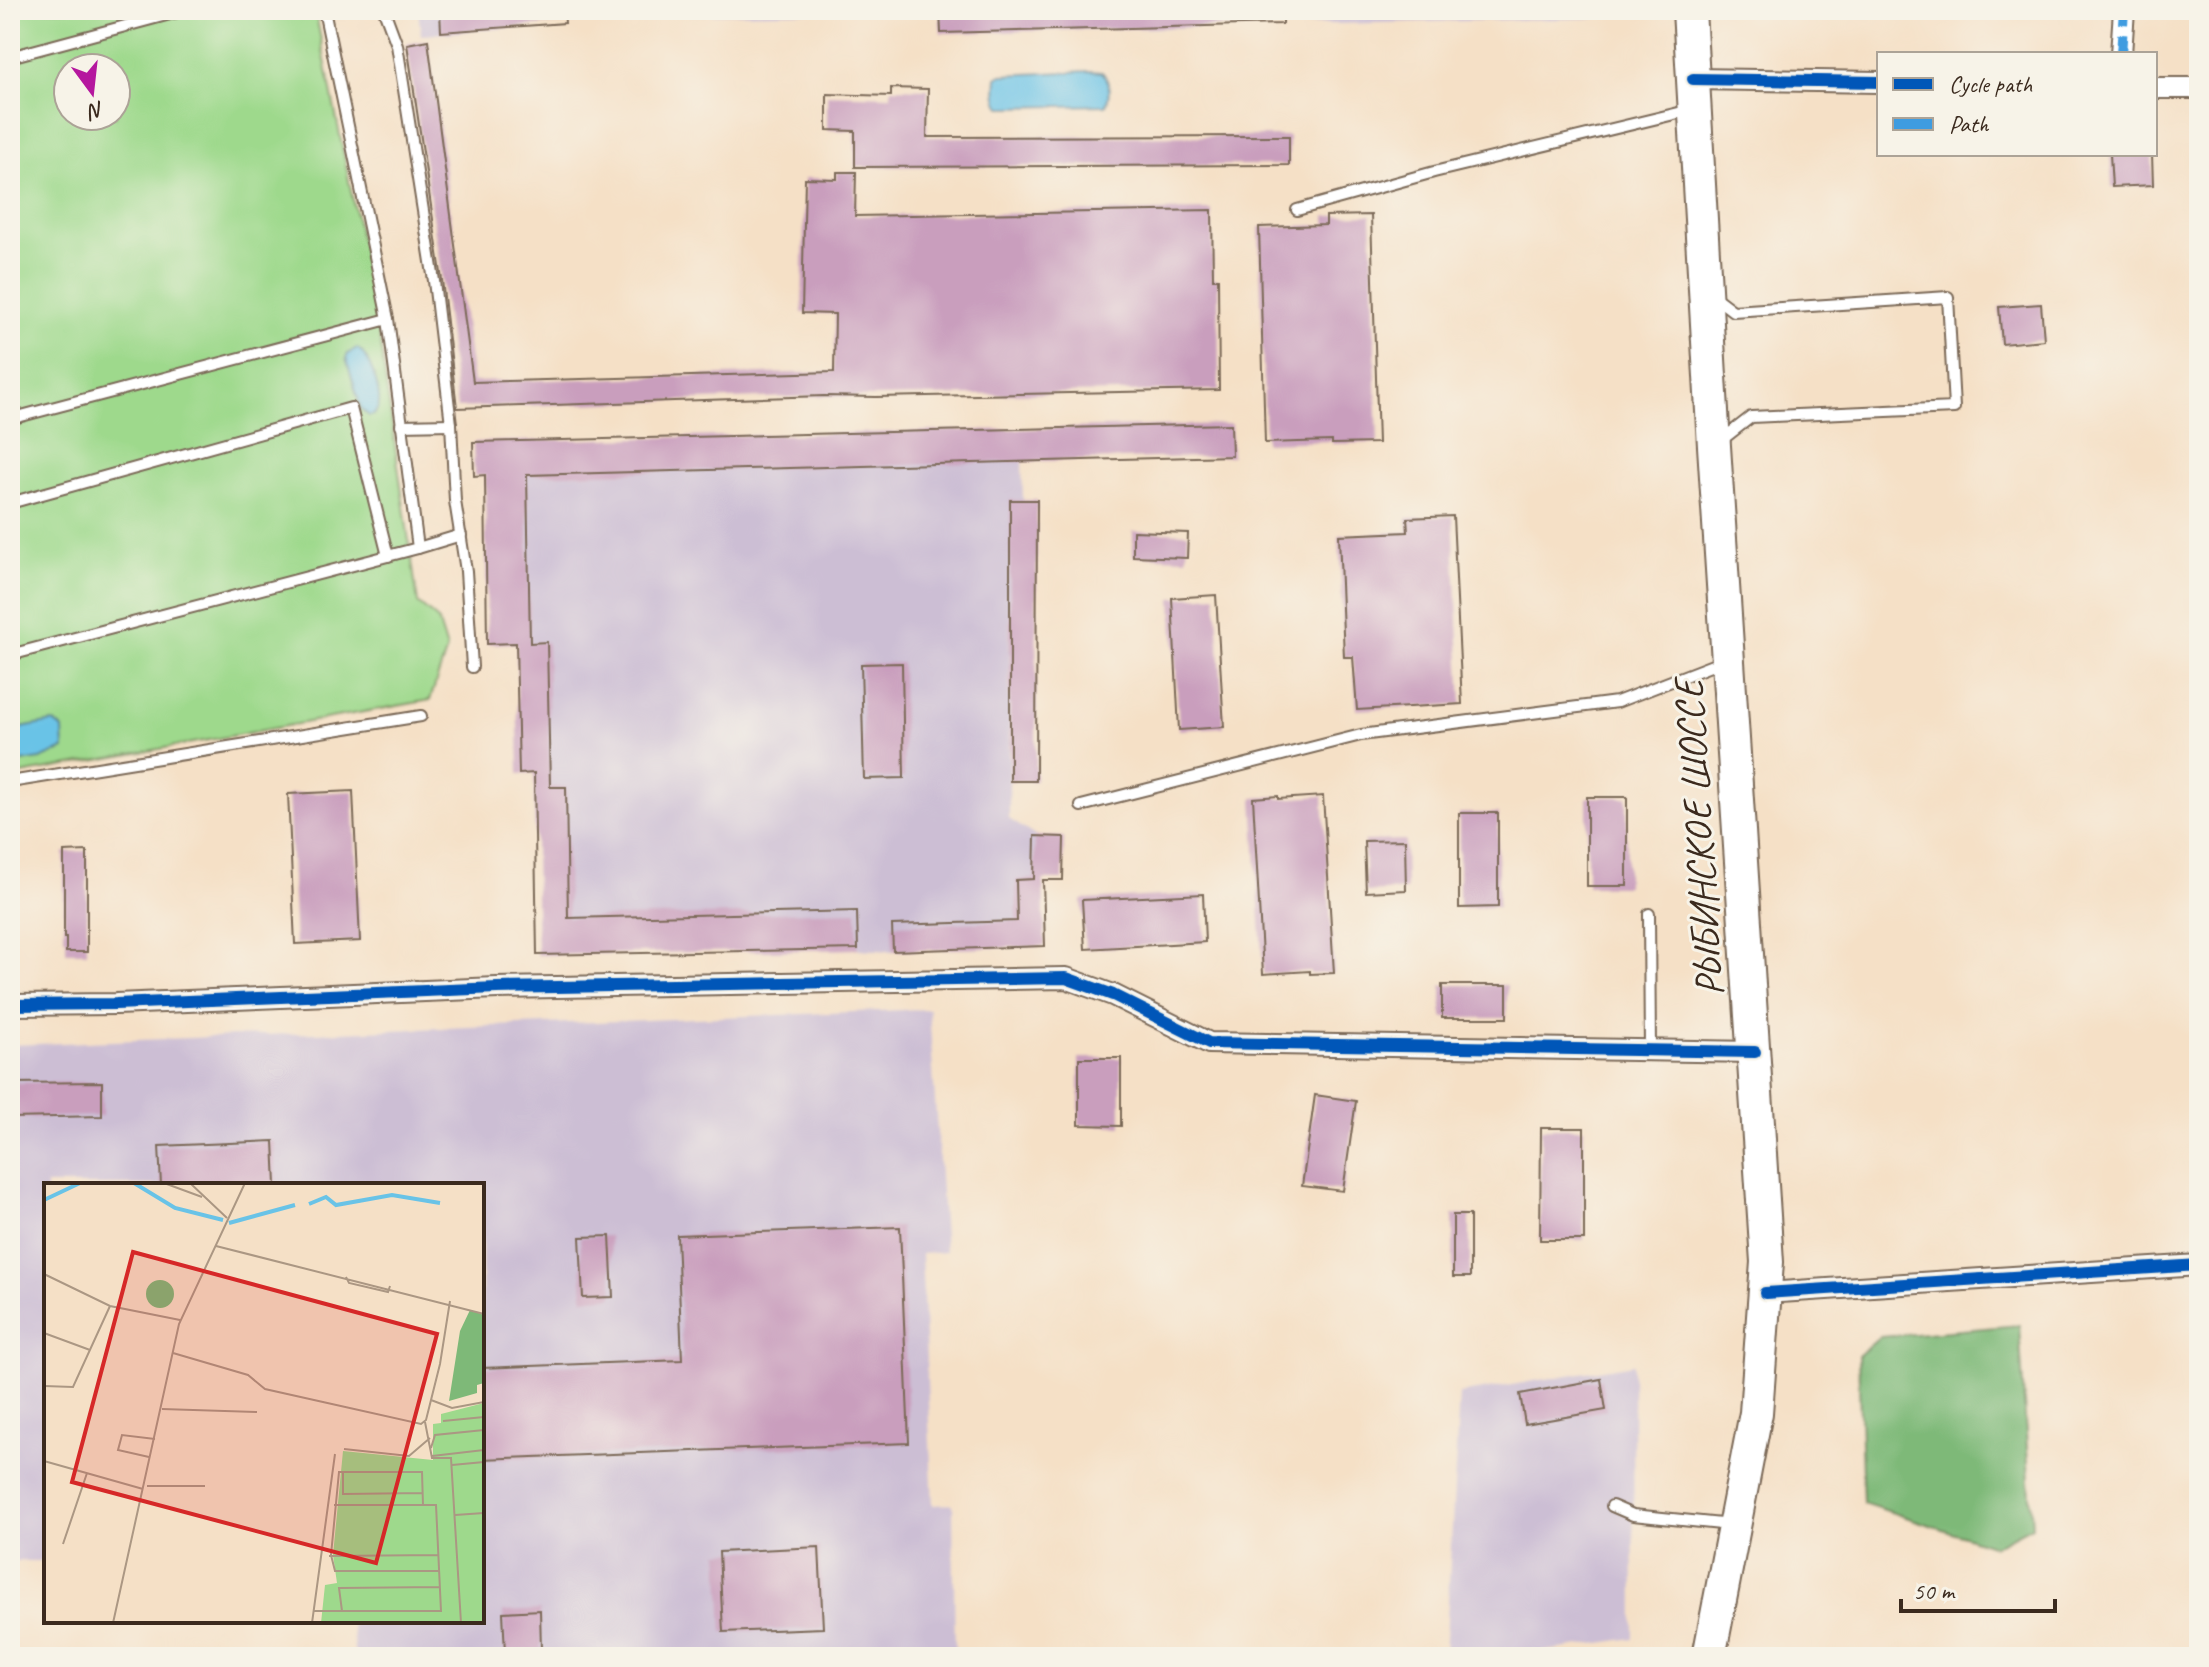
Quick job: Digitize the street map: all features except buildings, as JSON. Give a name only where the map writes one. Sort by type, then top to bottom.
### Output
[{"type":"main road","name":"РЫБИНСКОЕ ШОССЕ","points":[[1689,10],[1767,1262],[1756,1413],[1709,1657]]},
{"type":"street","points":[[2121,52],[2124,10]]},
{"type":"street","points":[[1693,94],[1877,82]]},
{"type":"street","points":[[2157,88],[2199,88]]},
{"type":"street","points":[[10,1005],[116,1004],[497,988],[1066,978],[1113,995],[1209,1043],[1755,1052]]},
{"type":"street","points":[[1765,1293],[2199,1265]]},
{"type":"lane","points":[[10,57],[185,10]]},
{"type":"lane","points":[[324,10],[388,319],[418,548]]},
{"type":"lane","points":[[384,10],[397,45],[434,281],[451,424],[455,501],[466,571],[472,667]]},
{"type":"lane","points":[[1297,210],[1693,94]]},
{"type":"lane","points":[[1705,290],[1733,311],[1948,297],[1954,408],[1751,417],[1714,446]]},
{"type":"lane","points":[[10,419],[388,319]]},
{"type":"lane","points":[[10,503],[351,408],[388,556]]},
{"type":"lane","points":[[401,425],[451,424]]},
{"type":"lane","points":[[10,655],[461,535]]},
{"type":"lane","points":[[1081,806],[1361,735],[1617,702],[1728,659]]},
{"type":"lane","points":[[10,782],[421,716]]},
{"type":"lane","points":[[1649,914],[1650,1051]]},
{"type":"lane","points":[[1612,1506],[1633,1515],[1736,1526]]},
{"type":"shaded area","points":[[418,10],[940,10],[665,15],[421,35]]},
{"type":"shaded area","points":[[940,10],[1597,10],[1597,18],[941,33]]},
{"type":"shaded area","points":[[1022,461],[1023,500],[1010,501],[1009,819],[1035,836],[1034,879],[1043,880],[1045,946],[537,955],[534,787],[549,787],[546,642],[530,643],[527,475]]},
{"type":"shaded area","points":[[929,1009],[945,1252],[921,1254],[933,1505],[953,1504],[955,1657],[355,1657],[351,1623],[484,1623],[484,1183],[44,1183],[44,1561],[10,1561],[10,1045]]},
{"type":"shaded area","points":[[1633,1364],[1634,1638],[1507,1657],[1445,1657],[1459,1394]]},
{"type":"green space","points":[[10,10],[315,10],[377,322],[418,603],[438,620],[447,649],[430,700],[10,776]]},
{"type":"green space","points":[[2019,1325],[2032,1526],[1994,1546],[1863,1503],[1858,1356],[1880,1337]]},
{"type":"water","points":[[1102,72],[1107,79],[1109,92],[1106,105],[1001,107],[998,100],[997,78],[1002,75]]},
{"type":"water","points":[[357,348],[366,357],[376,381],[379,403],[374,415],[369,416],[361,409],[346,358]]},
{"type":"water","points":[[53,722],[63,729],[64,749],[40,759],[10,764],[10,733]]},
{"type":"marked path","points":[[2121,52],[2124,10]]},
{"type":"cycle path","points":[[1693,79],[1877,82]]},
{"type":"cycle path","points":[[10,1005],[116,1004],[497,988],[1066,978],[1113,995],[1209,1043],[1755,1052]]},
{"type":"cycle path","points":[[1765,1293],[2199,1265]]}]
